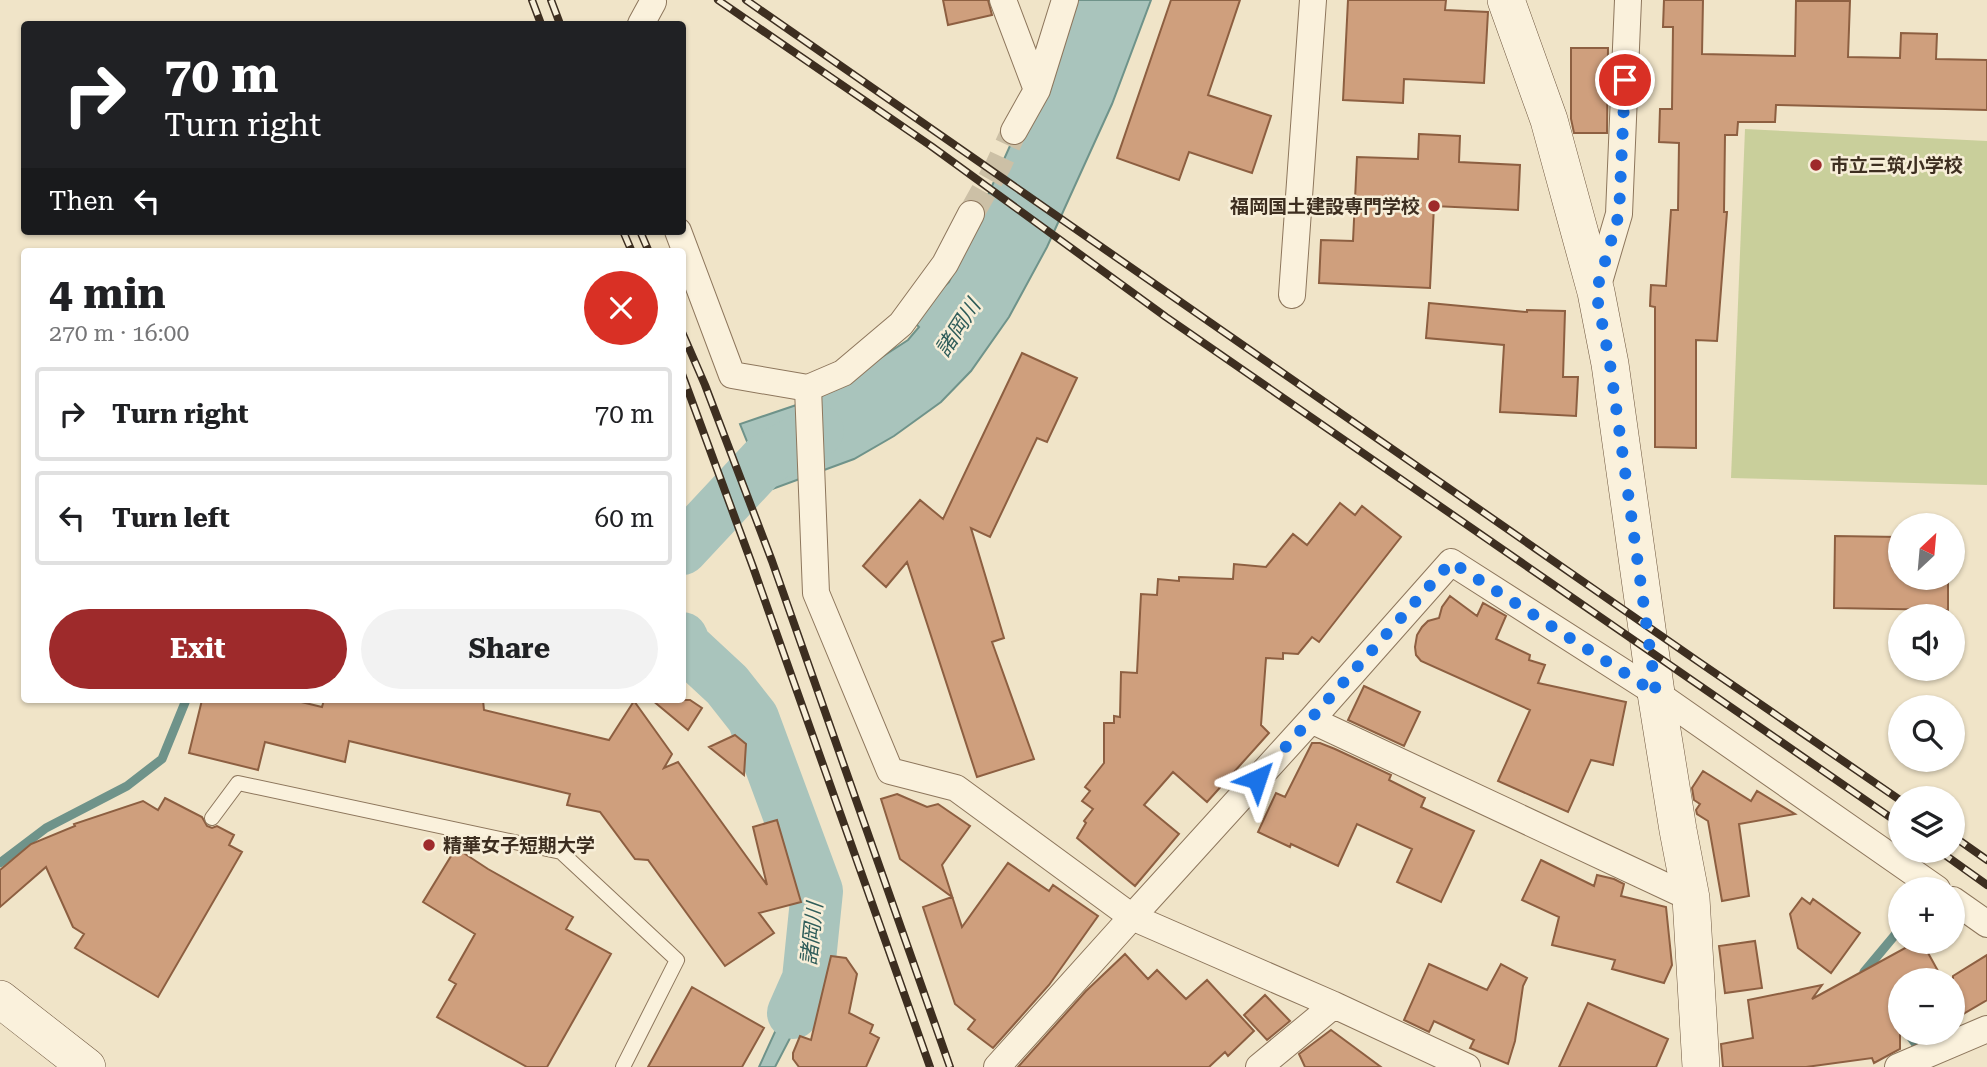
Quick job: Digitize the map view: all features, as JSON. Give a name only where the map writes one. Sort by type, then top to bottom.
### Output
[{"type":"street","points":[[1003,0],[1037,90]]},
{"type":"street","points":[[1014,131],[1037,90],[1065,0]]},
{"type":"street","points":[[1292,295],[1312,0]]},
{"type":"street","points":[[1506,0],[1549,120],[1596,292],[1610,364],[1656,693],[1691,898],[1701,1067]]},
{"type":"street","points":[[1596,292],[1619,214],[1628,0]]},
{"type":"street","points":[[686,252],[732,375],[808,388],[843,373],[901,324],[945,264],[971,214]]},
{"type":"street","points":[[808,388],[816,593],[890,771],[956,788],[1132,917],[1334,1005],[1467,1067]]},
{"type":"street","points":[[997,1067],[1451,562],[1656,693],[1920,877]]},
{"type":"street","points":[[1311,720],[1691,898]]},
{"type":"street","points":[[1965,908],[1987,924]]},
{"type":"street","points":[[0,999],[87,1067]]},
{"type":"street","points":[[1259,1067],[1334,1005]]},
{"type":"street","points":[[1898,1067],[1987,1029]]},
{"type":"lane","points":[[212,818],[238,783],[561,852],[677,960],[623,1067]]},
{"type":"green space","points":[[1745,129],[1987,141],[1987,485],[1731,478]]},
{"type":"water","points":[[1072,0],[1151,0],[1112,104],[1047,247],[1009,317],[971,371],[941,402],[894,436],[854,459],[767,491],[740,424],[820,397],[908,340],[919,327],[913,321],[925,304],[949,282],[1057,41]]},
{"type":"water","points":[[785,1010],[801,1017],[775,1067],[759,1067]]},
{"type":"building","points":[[943,0],[988,0],[992,15],[948,25]]},
{"type":"building","points":[[1171,0],[1240,0],[1208,95],[1271,116],[1252,173],[1189,152],[1179,180],[1117,158]]},
{"type":"building","points":[[1348,0],[1446,0],[1445,10],[1488,12],[1484,83],[1404,79],[1403,103],[1343,100]]},
{"type":"building","points":[[1664,0],[1703,0],[1702,54],[1795,56],[1796,1],[1850,1],[1848,57],[1900,58],[1901,33],[1937,34],[1936,59],[1987,60],[1987,110],[1776,105],[1775,122],[1738,122],[1737,135],[1725,135],[1724,212],[1727,212],[1717,341],[1696,340],[1696,448],[1655,447],[1655,307],[1650,306],[1651,285],[1666,286],[1671,210],[1678,210],[1679,143],[1659,142],[1660,109],[1672,109],[1673,27],[1663,27]]},
{"type":"building","points":[[1571,48],[1608,48],[1607,133],[1574,133],[1571,119]]},
{"type":"building","points":[[1419,134],[1460,136],[1459,162],[1520,165],[1518,210],[1434,206],[1430,288],[1319,283],[1321,240],[1353,241],[1357,157],[1418,159]]},
{"type":"building","points":[[1429,303],[1527,312],[1565,311],[1563,377],[1578,377],[1576,416],[1500,412],[1504,345],[1426,338]]},
{"type":"building","points":[[1022,353],[1077,378],[1047,442],[1037,438],[990,537],[971,528],[1004,638],[992,642],[1034,759],[977,777],[907,562],[886,587],[863,566],[920,500],[943,519]]},
{"type":"building","points":[[1340,503],[1355,515],[1362,506],[1401,537],[1319,642],[1312,637],[1298,654],[1283,653],[1283,659],[1266,658],[1261,725],[1269,733],[1207,802],[1173,772],[1144,805],[1179,834],[1135,886],[1077,838],[1093,809],[1082,801],[1090,791],[1085,787],[1104,763],[1104,723],[1114,723],[1114,716],[1120,717],[1121,672],[1137,673],[1141,594],[1157,595],[1158,579],[1233,579],[1234,564],[1266,567],[1293,534],[1307,545]]},
{"type":"building","points":[[1835,536],[1888,537],[1888,590],[1948,590],[1948,604],[1888,604],[1888,609],[1834,608]]},
{"type":"building","points":[[1450,596],[1477,616],[1483,603],[1506,616],[1496,639],[1530,655],[1529,660],[1545,665],[1538,683],[1626,702],[1613,765],[1591,760],[1568,812],[1498,781],[1530,710],[1421,661],[1416,655],[1417,635],[1428,621],[1439,618],[1442,607]]},
{"type":"building","points":[[1364,686],[1420,712],[1404,746],[1348,720]]},
{"type":"building","points":[[686,700],[690,700],[702,708],[688,730],[656,703],[686,703]]},
{"type":"building","points":[[201,703],[305,703],[322,707],[323,703],[483,703],[484,710],[609,740],[633,703],[635,703],[672,754],[664,768],[678,762],[767,885],[753,827],[777,820],[801,902],[759,913],[774,933],[725,966],[648,860],[635,859],[600,812],[567,805],[570,794],[349,741],[345,762],[265,742],[258,770],[189,753]]},
{"type":"building","points":[[735,735],[746,744],[744,775],[709,747]]},
{"type":"building","points":[[1312,743],[1335,749],[1391,775],[1389,780],[1425,798],[1421,807],[1474,831],[1441,902],[1397,882],[1412,849],[1357,824],[1338,866],[1258,832],[1276,793],[1285,797]]},
{"type":"building","points":[[1703,771],[1751,801],[1757,791],[1795,814],[1739,824],[1749,896],[1722,901],[1708,821],[1697,814],[1696,810],[1700,804],[1694,800],[1692,788]]},
{"type":"building","points":[[897,794],[927,807],[938,804],[970,826],[942,865],[962,927],[1008,863],[1049,891],[1053,885],[1098,916],[1049,985],[993,1048],[968,1029],[975,1020],[955,1004],[923,907],[952,897],[900,859],[881,799]]},
{"type":"building","points":[[165,798],[202,817],[207,826],[217,826],[234,835],[229,845],[242,852],[158,997],[75,948],[84,934],[73,927],[46,867],[0,907],[0,870],[31,844],[75,826],[74,824],[143,801],[158,810]]},
{"type":"building","points":[[456,848],[573,917],[566,929],[611,954],[547,1067],[527,1067],[437,1017],[456,984],[449,980],[475,934],[423,902]]},
{"type":"building","points":[[1541,860],[1594,886],[1597,875],[1614,879],[1624,884],[1621,896],[1666,907],[1672,965],[1664,983],[1612,969],[1615,960],[1552,945],[1559,917],[1522,900]]},
{"type":"building","points":[[1802,898],[1810,904],[1813,899],[1860,933],[1831,973],[1798,948],[1790,914]]},
{"type":"building","points":[[1755,941],[1762,988],[1725,993],[1719,946]]},
{"type":"building","points":[[1125,954],[1148,979],[1157,970],[1186,999],[1207,980],[1254,1031],[1228,1056],[1225,1052],[1209,1067],[1018,1067],[1086,991]]},
{"type":"building","points":[[1894,954],[1929,954],[1936,968],[1888,968],[1888,1045],[1900,1045],[1900,1049],[1874,1063],[1872,1058],[1806,1067],[1723,1067],[1721,1044],[1753,1038],[1748,1000],[1822,985],[1812,999]]},
{"type":"building","points":[[1987,955],[1987,1000],[1965,1013],[1965,969]]},
{"type":"building","points":[[831,956],[846,958],[857,974],[849,1013],[873,1025],[870,1033],[879,1038],[866,1067],[799,1067],[793,1059],[800,1036],[811,1040]]},
{"type":"building","points":[[1429,964],[1487,990],[1501,964],[1527,978],[1523,986],[1515,1041],[1508,1064],[1470,1048],[1474,1040],[1434,1021],[1429,1032],[1404,1020]]},
{"type":"building","points":[[692,987],[764,1028],[742,1067],[648,1067]]},
{"type":"building","points":[[1265,995],[1290,1021],[1267,1040],[1244,1015]]},
{"type":"building","points":[[1588,1003],[1668,1039],[1656,1067],[1559,1067]]},
{"type":"building","points":[[1331,1030],[1381,1067],[1305,1067],[1299,1054]]},
{"type":"waterway","name":"諸岡川","points":[[686,545],[766,459],[818,431]]},
{"type":"waterway","name":"諸岡川","points":[[686,647],[727,685],[753,718],[817,891],[808,979],[793,1013]]},
{"type":"waterway","points":[[0,863],[46,828],[127,786],[162,759],[185,703]]},
{"type":"waterway","points":[[1867,976],[1864,972],[1888,943]]},
{"type":"tunnel","points":[[971,214],[1014,131]]},
{"type":"railway","points":[[532,0],[540,21]]},
{"type":"railway","points":[[551,0],[559,21]]},
{"type":"railway","points":[[718,0],[931,146],[1166,317],[1888,816]]},
{"type":"railway","points":[[746,0],[1888,792]]},
{"type":"railway","points":[[625,235],[630,248]]},
{"type":"railway","points":[[642,235],[647,248]]},
{"type":"railway","points":[[686,341],[772,561],[950,1067]]},
{"type":"railway","points":[[686,385],[930,1067]]},
{"type":"railway","points":[[1965,844],[1987,860]]},
{"type":"railway","points":[[1956,863],[1987,885]]},
{"type":"place","name":"市立三筑小学校","points":[[1816,165]]},
{"type":"place","name":"福岡国土建設専門学校","points":[[1434,206]]},
{"type":"place","name":"精華女子短期大学","points":[[429,845]]},
{"type":"route","points":[[1257,779],[1451,562],[1656,693],[1610,364],[1596,292],[1619,214],[1625,80]]}]
